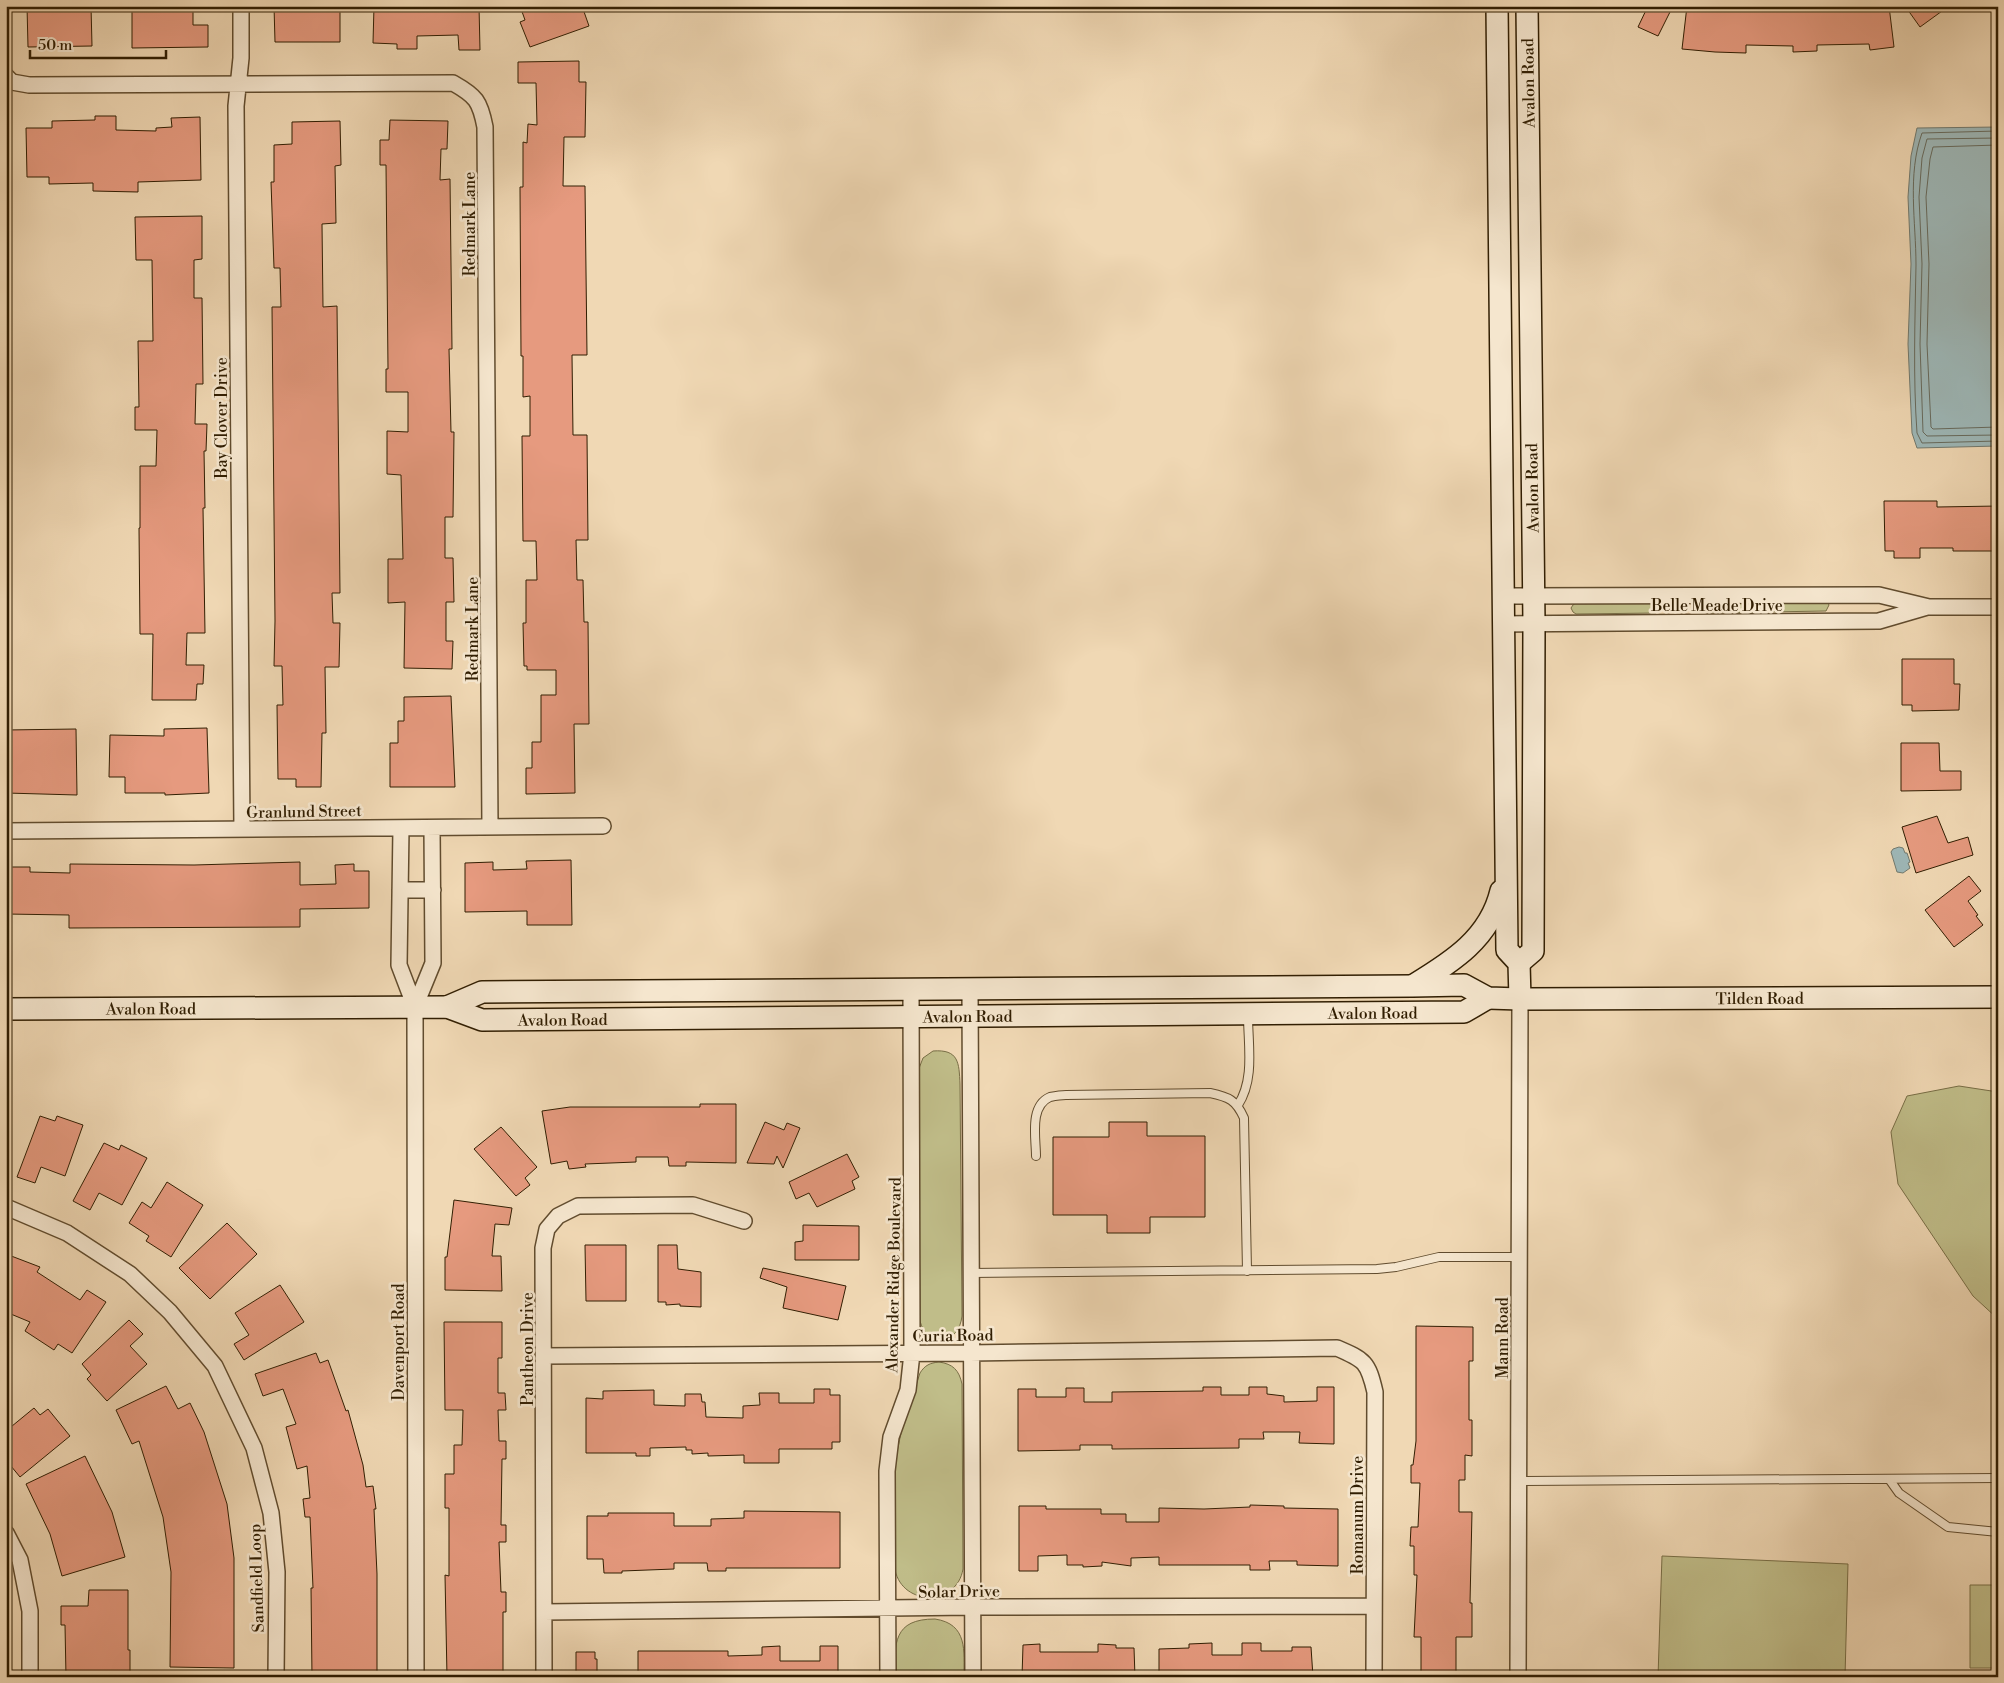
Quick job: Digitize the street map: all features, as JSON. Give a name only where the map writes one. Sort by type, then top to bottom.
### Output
[{"type":"main road","name":"Avalon Road","points":[[6,1010],[446,1006],[482,992],[1464,985],[1488,998],[1520,999],[1519,963],[1507,950],[1497,6]]},
{"type":"main road","name":"Avalon Road","points":[[1519,963],[1533,951],[1534,623],[1527,6]]},
{"type":"main road","points":[[1413,986],[1457,958],[1479,936],[1497,907],[1506,869]]},
{"type":"main road","name":"Tilden Road","points":[[1520,999],[1998,997]]},
{"type":"main road","name":"Avalon Road","points":[[446,1006],[482,1020],[970,1017],[1464,1012],[1488,998]]},
{"type":"street","name":"Bay Clover Drive","points":[[241,6],[241,58],[236,116],[242,829]]},
{"type":"street","name":"Redmark Lane","points":[[6,76],[12,82],[29,85],[453,84],[469,92],[481,106],[485,127],[490,827]]},
{"type":"street","name":"Belle Meade Drive","points":[[1504,596],[1879,596],[1929,607],[1998,607]]},
{"type":"street","points":[[1680,596],[1680,623]]},
{"type":"street","points":[[1845,621],[1846,596]]},
{"type":"street","name":"Belle Meade Drive","points":[[1503,624],[1879,621],[1929,607]]},
{"type":"street","name":"Granlund Street","points":[[6,831],[603,826]]},
{"type":"street","points":[[401,828],[399,965],[415,1006]]},
{"type":"street","points":[[415,1006],[434,962],[432,828]]},
{"type":"street","points":[[400,890],[433,890]]},
{"type":"street","points":[[970,989],[970,1353],[973,1677]]},
{"type":"street","name":"Alexander Ridge Boulevard","points":[[888,1677],[886,1471],[891,1437],[908,1390],[912,1353],[911,990]]},
{"type":"street","name":"Mann Road","points":[[1518,1677],[1520,999]]},
{"type":"street","name":"Davenport Road","points":[[415,1006],[416,1677]]},
{"type":"street","name":"Pantheon Drive","points":[[544,1677],[543,1248],[547,1229],[558,1216],[578,1206],[693,1205],[744,1221]]},
{"type":"street","name":"Sandfield Loop","points":[[6,1207],[68,1232],[130,1274],[170,1312],[215,1366],[254,1448],[271,1513],[277,1572],[276,1677]]},
{"type":"street","name":"Curia Road","points":[[544,1356],[1337,1348],[1360,1358]]},
{"type":"street","name":"Romanum Drive","points":[[1360,1358],[1370,1371],[1375,1392],[1374,1677]]},
{"type":"street","points":[[6,1533],[20,1560],[30,1611],[30,1677]]},
{"type":"street","name":"Solar Drive","points":[[544,1612],[972,1607],[1374,1606]]},
{"type":"lane","points":[[1238,1105],[1246,1093],[1249,1071],[1248,1014]]},
{"type":"lane","points":[[1036,1156],[1036,1113],[1041,1105],[1050,1098],[1066,1094],[1210,1093],[1225,1096],[1238,1105],[1244,1118],[1247,1270]]},
{"type":"lane","points":[[970,1273],[1377,1269],[1396,1267],[1439,1257],[1520,1257]]},
{"type":"lane","points":[[1520,1481],[1998,1478]]},
{"type":"lane","points":[[1889,1479],[1899,1494],[1948,1527],[1998,1532]]},
{"type":"shaded area","points":[[1705,601],[1827,601],[1829,605],[1826,611],[1700,612],[1698,608],[1699,603]]},
{"type":"shaded area","points":[[1577,602],[1657,602],[1659,608],[1656,613],[1576,614],[1571,608]]},
{"type":"shaded area","points":[[933,1051],[948,1052],[953,1055],[958,1064],[960,1084],[962,1316],[960,1326],[955,1333],[949,1338],[942,1340],[929,1336],[920,1321],[918,1071],[923,1058]]},
{"type":"shaded area","points":[[1959,1086],[1998,1092],[1998,1319],[1973,1296],[1898,1184],[1891,1132],[1907,1096]]},
{"type":"shaded area","points":[[939,1362],[948,1364],[955,1369],[962,1384],[963,1569],[959,1581],[951,1590],[941,1595],[930,1597],[918,1596],[908,1591],[900,1582],[895,1570],[895,1462],[902,1428],[920,1373],[928,1365]]},
{"type":"shaded area","points":[[1662,1556],[1848,1564],[1845,1677],[1658,1677]]},
{"type":"shaded area","points":[[1970,1585],[1998,1585],[1998,1668],[1970,1668]]},
{"type":"shaded area","points":[[935,1619],[946,1622],[959,1633],[964,1649],[964,1677],[894,1677],[896,1644],[899,1635],[911,1623]]},
{"type":"water","points":[[1998,127],[1998,446],[1917,448],[1912,433],[1908,344],[1911,264],[1908,197],[1911,156],[1917,128]]},
{"type":"water","points":[[1899,847],[1903,848],[1905,853],[1907,853],[1910,862],[1908,863],[1910,868],[1903,873],[1897,872],[1891,852]]},
{"type":"building","points":[[27,6],[91,6],[92,46],[28,47]]},
{"type":"building","points":[[132,6],[193,6],[193,25],[208,25],[208,47],[132,48]]},
{"type":"building","points":[[274,6],[340,6],[340,42],[275,42]]},
{"type":"building","points":[[374,6],[479,6],[480,50],[459,50],[458,35],[417,36],[417,49],[397,49],[397,44],[373,43]]},
{"type":"building","points":[[520,6],[582,6],[589,26],[530,47],[520,22],[525,20]]},
{"type":"building","points":[[1648,6],[1673,6],[1658,36],[1638,27]]},
{"type":"building","points":[[1687,6],[1710,6],[1710,9],[1760,10],[1760,8],[1850,7],[1850,10],[1889,6],[1894,47],[1870,50],[1869,44],[1817,45],[1817,51],[1793,52],[1793,46],[1746,45],[1746,53],[1682,49]]},
{"type":"building","points":[[1905,6],[1949,6],[1920,27]]},
{"type":"building","points":[[579,61],[579,82],[586,82],[585,137],[564,137],[563,186],[585,186],[587,355],[572,355],[573,435],[587,435],[588,540],[576,540],[577,580],[583,580],[584,622],[588,622],[589,724],[574,724],[575,793],[526,794],[526,768],[532,768],[532,742],[541,742],[541,695],[556,695],[556,670],[527,670],[527,666],[524,666],[523,623],[526,623],[526,580],[537,580],[536,541],[523,541],[522,436],[530,436],[530,396],[523,397],[523,356],[521,356],[520,187],[523,187],[523,142],[527,143],[528,124],[537,125],[536,83],[518,83],[518,62]]},
{"type":"building","points":[[95,116],[116,116],[116,130],[156,131],[156,128],[172,127],[171,118],[200,117],[201,180],[138,182],[138,192],[93,191],[93,183],[49,184],[49,177],[27,177],[26,128],[52,128],[52,121],[95,120]]},
{"type":"building","points":[[390,120],[448,121],[447,149],[441,149],[440,180],[450,179],[452,349],[449,349],[451,432],[454,432],[453,517],[445,517],[445,558],[453,558],[454,602],[446,602],[446,641],[453,641],[452,669],[404,668],[405,602],[388,603],[388,559],[403,559],[401,475],[387,474],[387,431],[408,432],[408,392],[386,392],[386,369],[388,369],[386,165],[380,165],[380,140],[389,140]]},
{"type":"building","points":[[340,121],[341,165],[335,166],[336,223],[322,224],[323,307],[337,306],[340,593],[332,593],[333,623],[340,623],[339,667],[325,667],[326,733],[322,733],[321,787],[296,787],[296,779],[278,779],[277,705],[283,705],[282,666],[274,666],[272,307],[281,307],[280,268],[274,268],[271,182],[274,182],[274,145],[292,144],[292,122]]},
{"type":"building","points":[[202,216],[202,259],[194,260],[194,298],[202,298],[203,384],[196,384],[195,424],[207,424],[206,451],[204,451],[205,508],[203,508],[205,633],[187,633],[186,665],[204,665],[203,684],[197,684],[196,700],[152,700],[153,634],[140,634],[140,466],[156,466],[157,430],[135,430],[135,407],[139,407],[138,341],[153,341],[152,260],[136,260],[135,217]]},
{"type":"building","points":[[1884,501],[1937,501],[1937,507],[1998,506],[1998,551],[1953,551],[1953,548],[1920,548],[1920,558],[1894,558],[1894,551],[1885,551]]},
{"type":"building","points":[[1902,659],[1954,659],[1954,684],[1960,684],[1959,710],[1912,711],[1912,705],[1902,705]]},
{"type":"building","points":[[451,696],[455,787],[390,787],[390,743],[398,743],[398,721],[404,721],[404,697]]},
{"type":"building","points":[[207,728],[209,793],[165,795],[165,793],[125,793],[125,777],[109,777],[110,735],[164,736],[164,729]]},
{"type":"building","points":[[76,729],[77,795],[6,793],[6,730]]},
{"type":"building","points":[[1901,743],[1939,743],[1940,771],[1961,771],[1961,790],[1901,791]]},
{"type":"building","points":[[1937,816],[1948,843],[1968,837],[1973,855],[1916,873],[1902,827]]},
{"type":"building","points":[[571,860],[572,925],[527,925],[527,911],[465,912],[465,863],[493,862],[493,870],[527,869],[526,861]]},
{"type":"building","points":[[300,862],[300,885],[336,884],[335,865],[354,864],[354,871],[369,871],[369,908],[300,909],[300,927],[69,928],[69,915],[6,914],[6,867],[30,867],[30,872],[70,873],[70,864],[194,865]]},
{"type":"building","points":[[1969,876],[1981,891],[1968,901],[1983,925],[1954,947],[1925,910]]},
{"type":"building","points":[[700,1104],[736,1104],[736,1163],[686,1162],[686,1166],[669,1166],[668,1157],[636,1157],[636,1162],[585,1164],[586,1167],[569,1169],[567,1161],[551,1164],[542,1111],[570,1107],[700,1107]]},
{"type":"building","points":[[40,1116],[55,1121],[57,1116],[83,1125],[65,1176],[41,1167],[35,1183],[17,1177]]},
{"type":"building","points":[[765,1122],[784,1130],[787,1123],[800,1128],[783,1168],[777,1156],[774,1164],[747,1163]]},
{"type":"building","points":[[1109,1122],[1147,1122],[1147,1136],[1205,1136],[1205,1217],[1150,1217],[1150,1233],[1107,1233],[1107,1215],[1053,1215],[1053,1137],[1109,1137]]},
{"type":"building","points":[[501,1127],[537,1167],[525,1178],[530,1185],[516,1196],[474,1149]]},
{"type":"building","points":[[104,1143],[119,1150],[121,1145],[147,1158],[122,1205],[99,1193],[90,1210],[73,1201]]},
{"type":"building","points":[[847,1154],[859,1177],[852,1181],[855,1189],[817,1207],[809,1193],[796,1199],[789,1182]]},
{"type":"building","points":[[167,1182],[203,1205],[171,1257],[146,1241],[149,1236],[129,1223],[142,1202],[151,1208]]},
{"type":"building","points":[[454,1200],[512,1208],[509,1225],[495,1224],[492,1256],[501,1256],[502,1291],[445,1290],[445,1257],[447,1257]]},
{"type":"building","points":[[227,1223],[257,1254],[210,1299],[179,1268]]},
{"type":"building","points":[[803,1225],[859,1226],[859,1260],[795,1260],[795,1242],[803,1241]]},
{"type":"building","points":[[585,1245],[626,1245],[626,1301],[586,1301]]},
{"type":"building","points":[[658,1245],[677,1245],[678,1269],[701,1272],[701,1307],[680,1306],[680,1304],[666,1305],[666,1302],[658,1302]]},
{"type":"building","points":[[6,1254],[40,1267],[37,1272],[80,1300],[87,1290],[106,1302],[72,1353],[58,1344],[54,1350],[25,1331],[30,1322],[6,1312]]},
{"type":"building","points":[[763,1268],[846,1286],[838,1320],[783,1308],[787,1287],[760,1278]]},
{"type":"building","points":[[280,1285],[304,1322],[244,1360],[234,1344],[249,1335],[235,1313]]},
{"type":"building","points":[[129,1320],[143,1334],[130,1346],[147,1364],[107,1401],[87,1379],[91,1375],[82,1364]]},
{"type":"building","points":[[444,1322],[502,1322],[502,1358],[498,1358],[498,1393],[505,1393],[506,1410],[498,1410],[499,1441],[506,1441],[506,1459],[502,1459],[501,1525],[506,1525],[506,1542],[499,1542],[501,1592],[506,1592],[506,1612],[503,1612],[503,1677],[447,1677],[445,1575],[449,1576],[449,1508],[445,1508],[445,1474],[454,1474],[454,1445],[462,1445],[463,1410],[445,1410]]},
{"type":"building","points":[[1416,1326],[1473,1327],[1473,1361],[1469,1361],[1469,1420],[1472,1420],[1472,1456],[1465,1455],[1465,1480],[1459,1480],[1459,1512],[1472,1512],[1470,1603],[1472,1603],[1472,1637],[1456,1637],[1456,1677],[1421,1677],[1421,1637],[1414,1637],[1417,1575],[1414,1575],[1414,1546],[1410,1546],[1411,1527],[1418,1527],[1420,1483],[1411,1483],[1411,1465],[1413,1465],[1416,1441]]},
{"type":"building","points":[[316,1353],[320,1363],[328,1360],[346,1411],[348,1410],[363,1465],[366,1487],[373,1486],[376,1509],[374,1509],[377,1574],[377,1677],[312,1677],[311,1588],[313,1588],[310,1517],[305,1517],[303,1499],[310,1498],[307,1466],[297,1469],[286,1427],[296,1424],[283,1389],[263,1396],[255,1374]]},
{"type":"building","points":[[166,1386],[178,1409],[190,1403],[204,1432],[227,1504],[234,1558],[234,1668],[170,1667],[171,1572],[163,1517],[139,1441],[132,1444],[116,1410]]},
{"type":"building","points":[[1203,1387],[1221,1387],[1221,1395],[1249,1395],[1249,1387],[1267,1387],[1267,1394],[1284,1396],[1284,1402],[1317,1401],[1317,1387],[1334,1387],[1334,1444],[1299,1443],[1300,1432],[1263,1432],[1264,1439],[1239,1439],[1239,1448],[1112,1449],[1112,1445],[1080,1445],[1080,1450],[1018,1451],[1018,1389],[1036,1389],[1036,1397],[1066,1397],[1066,1388],[1084,1388],[1084,1402],[1112,1402],[1112,1392],[1203,1391]]},
{"type":"building","points":[[814,1389],[830,1389],[830,1395],[840,1395],[840,1442],[832,1442],[832,1449],[779,1449],[779,1463],[744,1463],[744,1455],[708,1456],[708,1453],[692,1454],[692,1450],[686,1450],[686,1447],[650,1448],[650,1456],[636,1456],[636,1453],[586,1453],[586,1398],[603,1399],[603,1391],[654,1390],[654,1405],[685,1406],[685,1394],[701,1394],[702,1402],[705,1402],[706,1417],[743,1418],[743,1406],[760,1405],[759,1393],[779,1393],[779,1403],[814,1403]]},
{"type":"building","points":[[34,1408],[40,1415],[48,1409],[70,1436],[20,1477],[6,1460],[6,1431]]},
{"type":"building","points":[[85,1456],[112,1512],[125,1557],[62,1576],[50,1534],[26,1484]]},
{"type":"building","points":[[1250,1505],[1338,1509],[1338,1566],[1297,1565],[1297,1561],[1269,1561],[1270,1570],[1250,1570],[1250,1565],[1159,1565],[1159,1557],[1131,1558],[1131,1566],[1102,1562],[1102,1566],[1083,1567],[1083,1565],[1067,1565],[1067,1555],[1038,1556],[1038,1571],[1019,1571],[1019,1506],[1046,1506],[1046,1509],[1101,1509],[1101,1514],[1126,1514],[1126,1522],[1159,1522],[1159,1508],[1204,1509],[1250,1507]]},
{"type":"building","points":[[744,1511],[840,1512],[840,1568],[726,1568],[726,1571],[708,1571],[707,1563],[674,1563],[674,1569],[604,1573],[603,1559],[587,1559],[587,1516],[608,1516],[608,1513],[674,1513],[674,1526],[711,1526],[711,1519],[744,1518]]},
{"type":"building","points":[[89,1590],[128,1590],[130,1677],[66,1677],[65,1625],[61,1625],[61,1606],[88,1606]]},
{"type":"building","points":[[1212,1643],[1212,1655],[1242,1655],[1242,1643],[1261,1643],[1261,1651],[1292,1651],[1292,1647],[1311,1647],[1313,1677],[1159,1677],[1159,1649],[1189,1648],[1189,1644]]},
{"type":"building","points":[[1040,1644],[1040,1652],[1098,1652],[1098,1644],[1116,1645],[1116,1648],[1134,1648],[1135,1677],[1022,1677],[1023,1645]]},
{"type":"building","points":[[780,1646],[780,1661],[820,1661],[820,1646],[838,1646],[838,1677],[638,1677],[638,1651],[728,1651],[728,1656],[762,1655],[762,1647]]},
{"type":"building","points":[[576,1652],[595,1652],[597,1677],[576,1677]]}]
